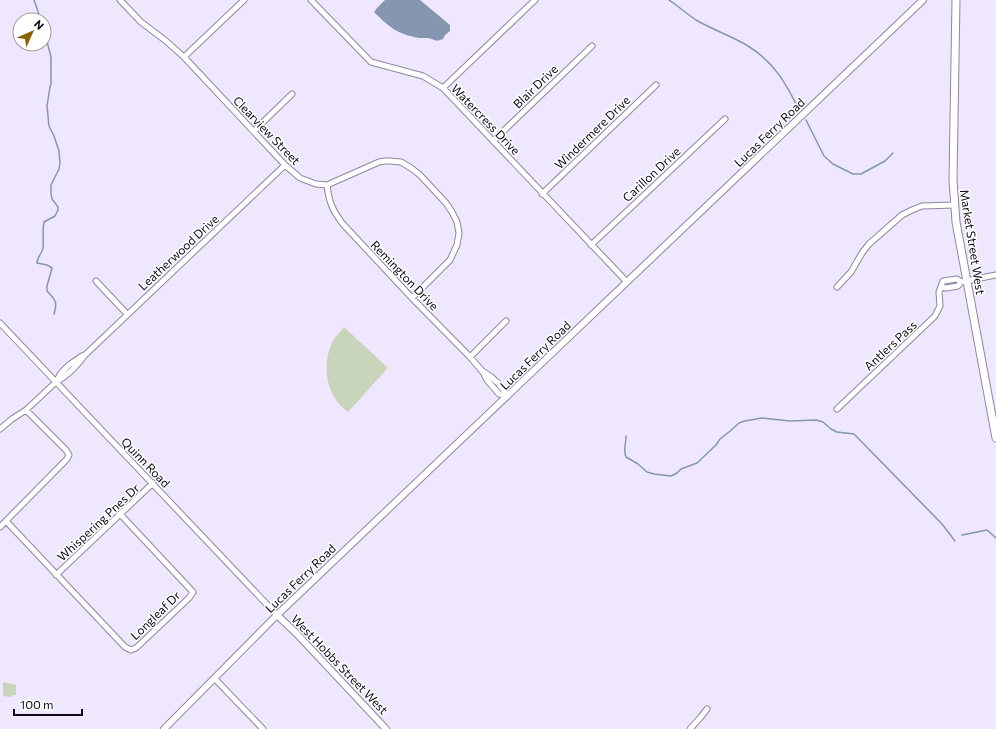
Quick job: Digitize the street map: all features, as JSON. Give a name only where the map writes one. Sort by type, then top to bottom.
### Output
[{"type":"main road","name":"Market Street West","points":[[955,1],[953,180],[956,222],[964,282],[996,438]]},
{"type":"street","name":"Clearview Street","points":[[120,0],[141,22],[166,40],[184,57],[285,165],[300,178],[316,184],[327,185]]},
{"type":"street","points":[[184,57],[244,0]]},
{"type":"street","name":"Watercress Drive","points":[[311,0],[371,62],[423,76],[443,88],[627,282]]},
{"type":"street","points":[[443,88],[535,0]]},
{"type":"street","name":"Lucas Ferry Road","points":[[164,729],[277,615],[923,0]]},
{"type":"street","name":"Blair Drive","points":[[493,141],[592,46]]},
{"type":"street","name":"Windermere Drive","points":[[542,194],[656,85]]},
{"type":"street","points":[[254,131],[292,94]]},
{"type":"street","name":"Carillon Drive","points":[[591,245],[725,119]]},
{"type":"street","points":[[327,185],[379,162],[396,161],[401,162],[420,175],[446,203],[457,222],[459,233],[457,245],[450,260],[412,298]]},
{"type":"street","name":"Leatherwood Drive","points":[[0,429],[26,410],[56,382],[65,378],[85,355],[127,314],[285,165]]},
{"type":"street","name":"Remington Drive","points":[[327,185],[329,198],[335,214],[350,232],[483,372],[500,384],[507,397]]},
{"type":"street","points":[[837,287],[851,272],[869,244],[902,215],[922,206],[955,205]]},
{"type":"street","name":"Antlers Pass","points":[[837,409],[935,316],[940,306],[939,292],[941,287],[946,288],[958,286],[964,282],[996,276]]},
{"type":"street","points":[[96,281],[127,314]]},
{"type":"street","points":[[470,357],[506,321]]},
{"type":"street","name":"Quinn Road","points":[[0,323],[277,615]]},
{"type":"street","points":[[0,527],[69,455],[66,450],[26,410]]},
{"type":"street","name":"Whispering Pnes Dr","points":[[56,574],[153,483]]},
{"type":"street","name":"Longleaf Dr","points":[[6,521],[125,647],[131,650],[136,648],[189,598],[193,592],[120,514]]},
{"type":"street","name":"West Hobbs Street West","points":[[277,615],[297,634],[386,729]]},
{"type":"street","points":[[215,678],[263,729]]},
{"type":"street","points":[[690,729],[707,709]]},
{"type":"green space","points":[[344,327],[387,367],[386,370],[348,412],[334,397],[330,389],[327,372],[330,347],[334,339]]},
{"type":"green space","points":[[3,682],[16,685],[16,695],[12,695],[12,697],[3,696]]},
{"type":"water","points":[[385,0],[420,0],[450,25],[450,31],[443,39],[437,41],[428,38],[419,38],[399,32],[384,22],[374,12]]},
{"type":"waterway","points":[[34,0],[38,12]]},
{"type":"waterway","points":[[669,0],[696,20],[742,42],[757,52],[772,66],[784,82],[799,110]]},
{"type":"waterway","points":[[50,52],[51,84],[47,106],[49,126],[59,151],[60,163],[59,169],[51,185],[51,193],[52,199],[58,207],[58,210],[55,216],[44,222],[43,248],[37,263],[47,265],[52,268],[47,291],[56,303],[54,314]]},
{"type":"waterway","points":[[806,120],[824,156],[833,164],[853,174],[861,174],[885,161],[893,153]]},
{"type":"waterway","points":[[626,436],[626,457],[638,464],[647,472],[671,476],[681,469],[697,463],[716,445],[720,439],[739,423],[762,418],[790,421],[816,420],[823,422],[837,432],[854,434],[942,524],[955,541]]},
{"type":"waterway","points":[[962,535],[987,530],[996,538]]}]
